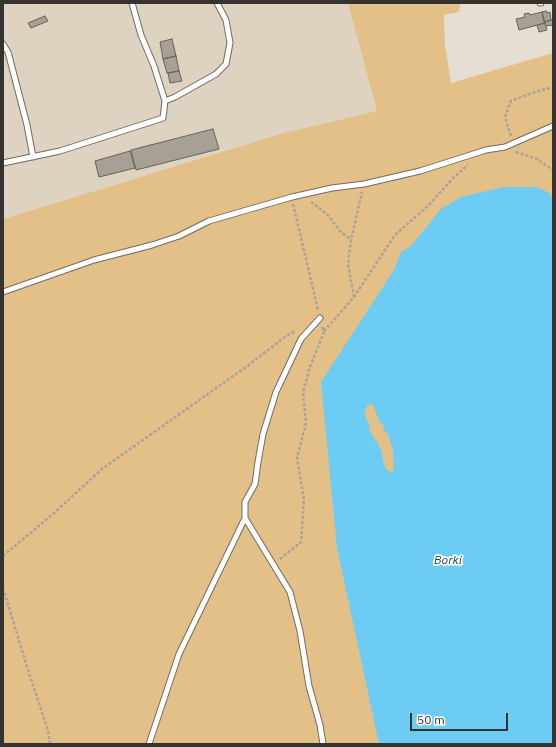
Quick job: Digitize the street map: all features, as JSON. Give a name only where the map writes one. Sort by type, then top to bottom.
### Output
[{"type":"lane","points":[[3,163],[60,151],[164,118],[165,101],[154,66],[141,35],[132,3]]},
{"type":"lane","points":[[165,101],[216,74],[226,64],[230,43],[226,20],[218,3]]},
{"type":"lane","points":[[3,44],[8,52],[27,125],[33,157]]},
{"type":"lane","points":[[3,292],[94,260],[152,245],[179,236],[209,221],[292,197],[303,196],[332,188],[364,184],[420,171],[486,150],[505,147],[553,126]]},
{"type":"lane","points":[[149,744],[179,654],[245,518],[245,502],[255,484],[263,434],[276,392],[301,339],[320,318]]},
{"type":"lane","points":[[245,518],[290,592],[300,631],[310,686],[324,744]]},
{"type":"path","points":[[513,144],[505,117],[511,101],[535,92],[553,88]]},
{"type":"path","points":[[505,147],[537,159],[553,170]]},
{"type":"path","points":[[273,565],[301,542],[304,500],[297,458],[306,423],[303,392],[310,367],[324,332],[354,297],[395,235],[429,204],[453,178],[470,164]]},
{"type":"path","points":[[354,297],[348,264],[351,240],[364,184]]},
{"type":"path","points":[[303,196],[327,214],[340,232],[351,240]]},
{"type":"path","points":[[292,197],[324,332]]},
{"type":"path","points":[[3,556],[53,514],[102,469],[246,367],[285,337],[299,330]]},
{"type":"path","points":[[3,588],[48,730],[50,744]]},
{"type":"shaded area","points":[[3,3],[348,3],[377,111],[287,132],[3,219]]},
{"type":"shaded area","points":[[348,3],[460,3],[459,12],[444,15],[445,45],[451,83],[553,53],[553,744],[3,744],[3,219],[287,132],[377,111]]},
{"type":"water","name":"Borki","points":[[504,187],[536,187],[548,192],[553,199],[553,744],[379,744],[337,548],[321,382],[394,270],[401,252],[410,247],[441,209],[461,197]],"holes":[[[368,404],[373,405],[380,423],[384,425],[383,429],[388,434],[393,451],[394,470],[390,472],[386,469],[382,452],[369,430],[370,426],[365,415]]]},
{"type":"building","points":[[546,11],[547,13],[550,12],[551,20],[544,22],[542,12]]},
{"type":"building","points":[[542,12],[545,23],[519,30],[516,19],[525,17],[524,14],[529,13],[530,15]]},
{"type":"building","points":[[45,16],[48,21],[31,28],[28,23]]},
{"type":"building","points":[[553,20],[553,25],[546,26],[544,22]]},
{"type":"building","points":[[545,23],[547,30],[539,32],[537,25]]},
{"type":"building","points":[[172,39],[176,56],[163,59],[160,42]]},
{"type":"building","points":[[176,56],[179,71],[167,73],[163,59]]},
{"type":"building","points":[[179,71],[182,81],[170,83],[168,73]]},
{"type":"building","points":[[213,129],[219,149],[136,170],[131,150]]},
{"type":"building","points":[[130,151],[135,168],[99,177],[95,161]]}]
